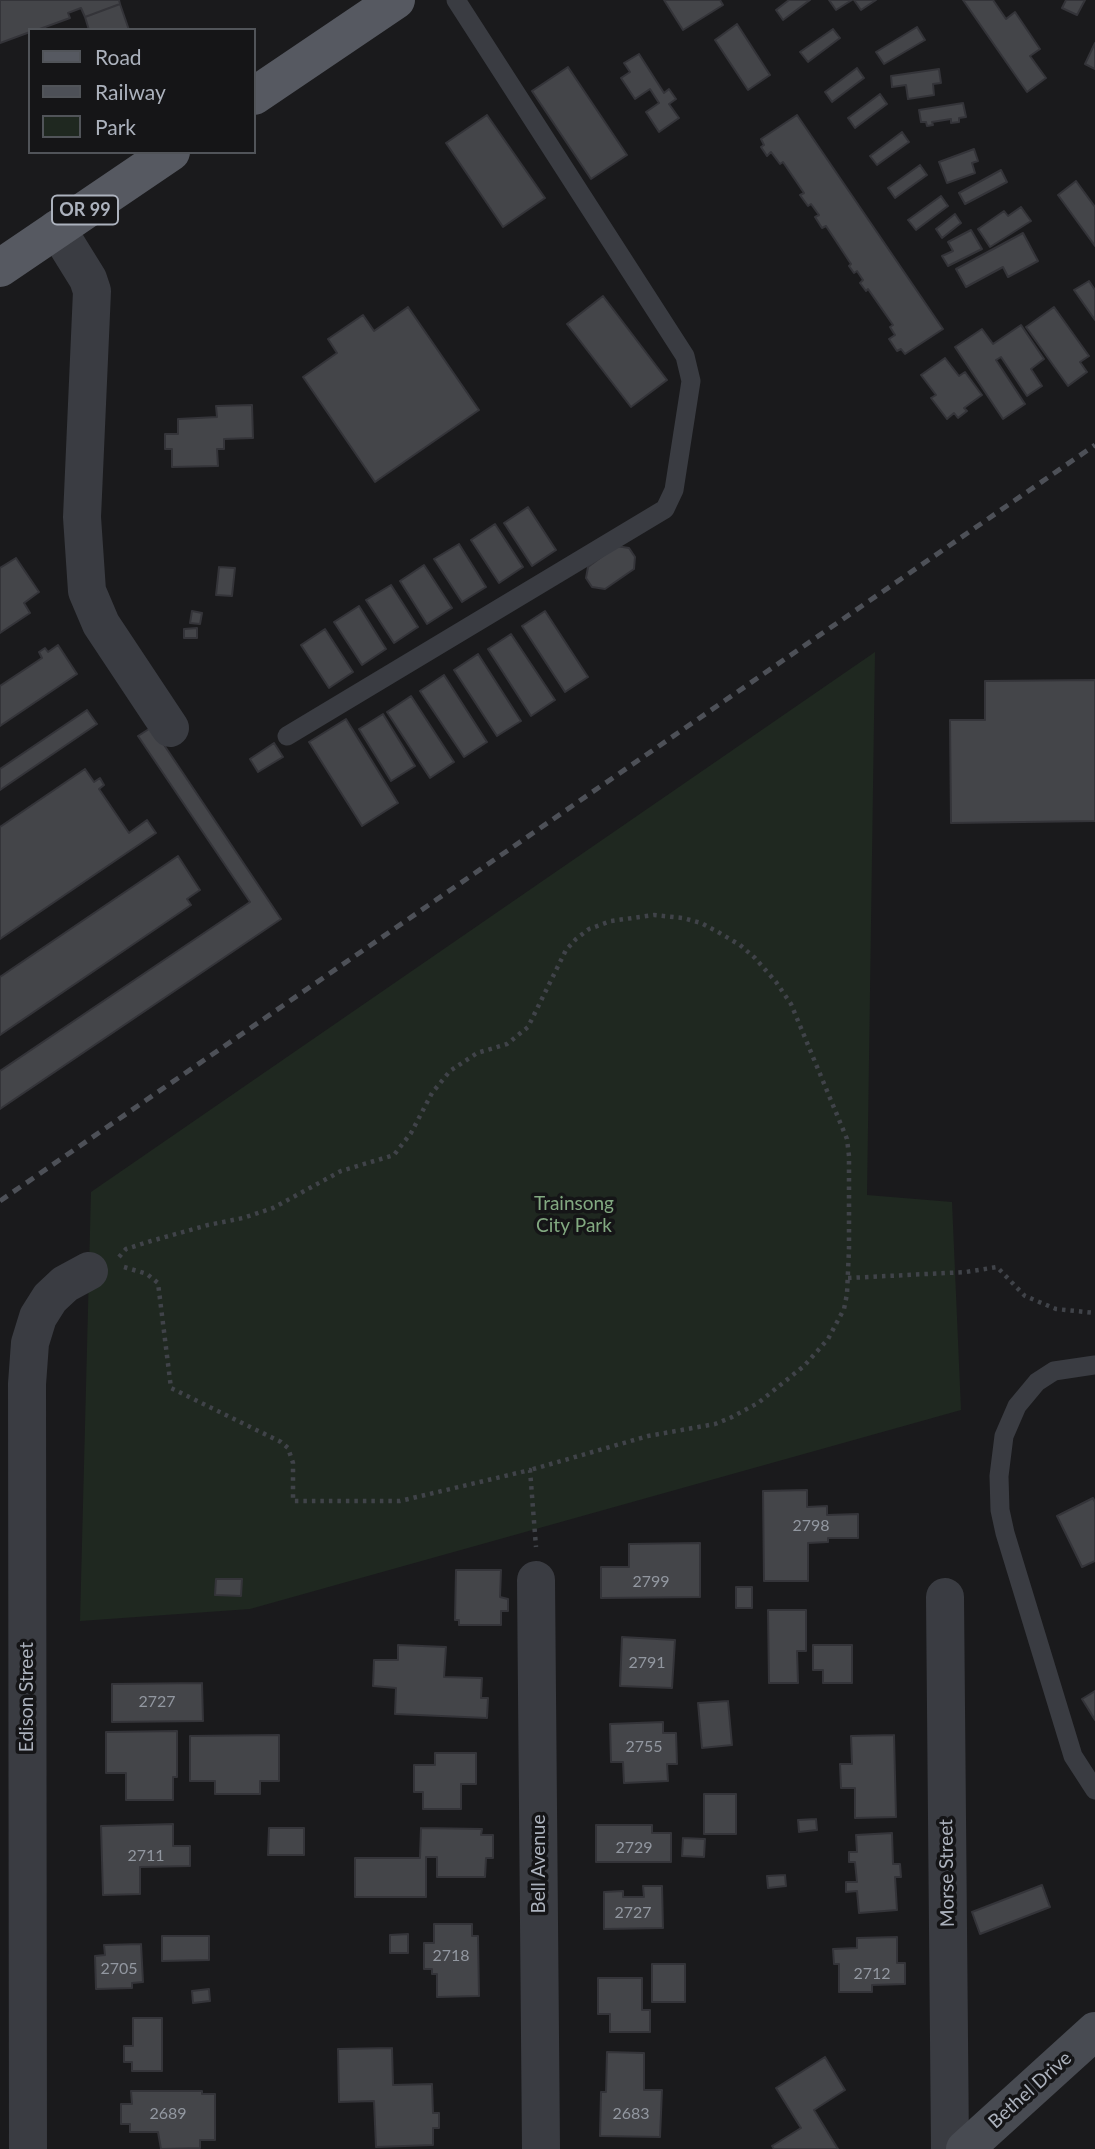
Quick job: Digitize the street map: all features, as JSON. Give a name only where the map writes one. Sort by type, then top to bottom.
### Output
[{"type":"main road","points":[[256,95],[396,0]]},
{"type":"main road","name":"OR 99","points":[[0,268],[168,154]]},
{"type":"street","points":[[57,229],[88,279],[92,291],[82,517],[87,591],[102,624],[170,728]]},
{"type":"street","name":"Edison Street","points":[[28,2149],[13,1959],[27,1384],[37,1317],[50,1298],[65,1284],[89,1271]]},
{"type":"street","name":"Bell Avenue","points":[[536,1580],[541,2149]]},
{"type":"street","name":"Morse Street","points":[[945,1597],[972,2146]]},
{"type":"street","name":"Bethel Drive","points":[[972,2146],[1095,2031]]},
{"type":"lane","points":[[288,736],[665,509],[674,490],[691,381],[685,356],[456,0]]},
{"type":"lane","points":[[1095,1365],[1054,1371],[1037,1382],[1017,1406],[1004,1436],[999,1476],[1000,1510],[1005,1533],[1073,1756],[1095,1790]]},
{"type":"path","points":[[654,915],[701,923],[740,945],[776,982],[791,1004],[847,1139],[848,1278],[844,1309],[828,1339],[804,1366],[758,1403],[715,1424],[648,1436],[400,1502],[293,1501],[293,1463],[288,1448],[276,1439],[171,1388],[158,1283],[148,1273],[114,1265],[126,1250],[273,1208],[341,1171],[394,1155],[405,1142],[432,1093],[450,1071],[477,1053],[507,1044],[528,1027],[566,950],[576,939],[589,929],[611,921],[654,915]]},
{"type":"path","points":[[848,1278],[966,1272],[997,1267],[1025,1296],[1056,1309],[1095,1313]]},
{"type":"path","points":[[530,1469],[536,1580]]},
{"type":"green space","name":"Trainsong City Park","points":[[875,652],[867,1195],[952,1202],[961,1410],[250,1609],[80,1621],[91,1192]]},
{"type":"building","points":[[0,0],[119,0],[120,4],[85,17],[81,8],[68,13],[70,18],[42,28],[28,28],[28,33],[0,43]]},
{"type":"building","points":[[664,0],[720,0],[723,5],[683,30]]},
{"type":"building","points":[[789,0],[810,0],[783,20],[776,10]]},
{"type":"building","points":[[829,0],[852,0],[836,10]]},
{"type":"building","points":[[854,0],[876,0],[861,10]]},
{"type":"building","points":[[963,0],[993,0],[1006,19],[1015,12],[1040,49],[1030,56],[1046,78],[1027,92]]},
{"type":"building","points":[[1066,0],[1085,0],[1077,15],[1062,8]]},
{"type":"building","points":[[120,4],[128,28],[88,28],[85,17]]},
{"type":"building","points":[[737,24],[770,75],[748,90],[715,40]]},
{"type":"building","points":[[917,27],[925,40],[884,64],[876,52]]},
{"type":"building","points":[[833,29],[840,38],[808,62],[800,52]]},
{"type":"building","points":[[1095,43],[1095,69],[1085,64]]},
{"type":"building","points":[[639,54],[664,93],[669,89],[676,99],[669,104],[679,118],[659,132],[646,112],[659,103],[650,89],[635,99],[621,78],[630,72],[624,63]]},
{"type":"building","points":[[568,67],[627,155],[591,179],[532,91]]},
{"type":"building","points":[[857,68],[864,78],[832,102],[825,92]]},
{"type":"building","points":[[939,69],[941,83],[933,84],[934,95],[908,99],[906,85],[892,87],[891,76]]},
{"type":"building","points":[[880,94],[887,104],[855,128],[848,118]]},
{"type":"building","points":[[963,103],[966,117],[959,118],[959,122],[951,123],[951,119],[932,122],[933,125],[927,126],[926,122],[921,122],[919,110]]},
{"type":"building","points":[[487,115],[545,198],[503,227],[446,143]]},
{"type":"building","points":[[797,115],[943,329],[905,354],[901,349],[897,351],[889,339],[895,335],[890,327],[893,325],[868,289],[866,291],[860,283],[863,280],[857,271],[854,273],[849,266],[851,264],[826,226],[822,228],[815,217],[819,215],[800,195],[804,193],[783,162],[780,164],[771,152],[767,156],[761,147],[764,145],[761,139]]},
{"type":"building","points":[[902,132],[909,142],[877,165],[870,156]]},
{"type":"building","points":[[974,149],[978,161],[972,163],[975,173],[947,183],[939,162]]},
{"type":"building","points":[[920,165],[927,175],[895,198],[888,188]]},
{"type":"building","points":[[1001,170],[1007,182],[965,204],[959,193]]},
{"type":"building","points":[[1076,181],[1095,207],[1095,246],[1058,195]]},
{"type":"building","points":[[941,196],[948,206],[916,230],[908,220]]},
{"type":"building","points":[[1021,207],[1031,221],[990,247],[978,229],[1004,211],[1008,216]]},
{"type":"building","points":[[955,214],[961,223],[942,238],[936,229]]},
{"type":"building","points":[[971,230],[982,249],[948,266],[942,256],[953,251],[948,242]]},
{"type":"building","points":[[1023,233],[1038,261],[1008,277],[1003,267],[966,287],[956,269]]},
{"type":"building","points":[[1089,281],[1095,290],[1095,320],[1074,290]]},
{"type":"building","points":[[603,296],[667,380],[631,407],[567,324]]},
{"type":"building","points":[[408,307],[479,410],[375,482],[303,377],[337,353],[328,339],[363,315],[374,331]]},
{"type":"building","points":[[1054,307],[1089,356],[1080,362],[1087,372],[1068,386],[1026,327]]},
{"type":"building","points":[[1021,325],[1044,359],[1031,369],[1042,386],[1027,396],[1001,357],[996,360],[1025,404],[1003,419],[955,347],[982,329],[993,344]]},
{"type":"building","points":[[945,358],[959,376],[965,372],[982,395],[964,408],[967,411],[958,418],[954,413],[947,419],[931,398],[936,395],[921,375]]},
{"type":"building","points":[[252,405],[253,438],[224,439],[224,449],[217,449],[218,466],[172,467],[172,449],[165,449],[165,434],[178,434],[178,419],[217,417],[216,406]]},
{"type":"building","points":[[528,507],[556,550],[532,566],[504,523]]},
{"type":"building","points":[[495,524],[523,567],[499,583],[471,540]]},
{"type":"building","points":[[459,544],[486,587],[462,602],[434,559]]},
{"type":"building","points":[[616,546],[629,548],[635,557],[634,569],[605,589],[592,587],[586,578],[588,567]]},
{"type":"building","points":[[16,558],[39,592],[24,603],[30,613],[0,633],[0,568]]},
{"type":"building","points":[[424,565],[452,608],[427,624],[400,581]]},
{"type":"building","points":[[219,567],[235,568],[232,596],[216,595]]},
{"type":"building","points":[[391,585],[418,627],[394,643],[366,600]]},
{"type":"building","points":[[359,606],[386,649],[362,665],[334,622]]},
{"type":"building","points":[[192,611],[202,613],[200,624],[190,623]]},
{"type":"building","points":[[545,611],[588,677],[565,692],[522,626]]},
{"type":"building","points":[[197,628],[197,638],[184,638],[184,629]]},
{"type":"building","points":[[325,629],[353,672],[329,688],[301,645]]},
{"type":"building","points":[[511,634],[555,700],[531,716],[488,649]]},
{"type":"building","points":[[58,645],[77,674],[0,726],[0,686],[42,658],[39,652],[45,648],[48,652]]},
{"type":"building","points":[[478,654],[521,721],[497,736],[454,670]]},
{"type":"building","points":[[444,675],[487,742],[464,757],[420,691]]},
{"type":"building","points":[[1095,680],[1095,821],[951,823],[950,720],[985,720],[985,681]]},
{"type":"building","points":[[411,696],[454,762],[430,778],[387,712]]},
{"type":"building","points":[[87,710],[97,724],[0,790],[0,769]]},
{"type":"building","points":[[383,714],[415,766],[391,781],[359,729]]},
{"type":"building","points":[[346,719],[398,803],[362,826],[309,742]]},
{"type":"building","points":[[152,727],[281,919],[0,1109],[0,1071],[250,902],[138,736]]},
{"type":"building","points":[[274,743],[283,757],[258,772],[250,759]]},
{"type":"building","points":[[85,769],[94,782],[100,778],[104,785],[99,789],[129,833],[147,820],[156,833],[0,939],[0,827]]},
{"type":"building","points":[[178,856],[200,890],[187,899],[191,905],[0,1035],[0,977]]},
{"type":"building","points":[[807,1490],[807,1507],[827,1506],[827,1515],[858,1514],[858,1538],[828,1538],[828,1542],[808,1543],[808,1581],[764,1581],[763,1491]]},
{"type":"building","points":[[1093,1498],[1095,1561],[1082,1567],[1057,1516]]},
{"type":"building","points":[[700,1543],[700,1597],[601,1598],[601,1567],[629,1567],[629,1544]]},
{"type":"building","points":[[456,1570],[501,1570],[500,1597],[508,1599],[508,1611],[501,1611],[501,1625],[459,1625],[459,1620],[455,1620]]},
{"type":"building","points":[[216,1579],[242,1579],[241,1596],[215,1595]]},
{"type":"building","points":[[736,1587],[752,1587],[752,1608],[736,1608]]},
{"type":"building","points":[[768,1610],[806,1610],[806,1651],[797,1651],[798,1683],[769,1683]]},
{"type":"building","points":[[622,1637],[675,1640],[672,1688],[620,1686]]},
{"type":"building","points":[[398,1645],[446,1647],[444,1677],[482,1678],[481,1698],[488,1698],[487,1718],[395,1714],[396,1688],[373,1686],[374,1660],[398,1660]]},
{"type":"building","points":[[813,1645],[852,1645],[852,1683],[823,1683],[823,1670],[813,1670]]},
{"type":"building","points":[[202,1683],[203,1721],[112,1722],[112,1684]]},
{"type":"building","points":[[1095,1691],[1095,1720],[1082,1699]]},
{"type":"building","points":[[728,1701],[732,1745],[702,1748],[698,1703]]},
{"type":"building","points":[[663,1722],[663,1733],[676,1733],[677,1764],[667,1764],[668,1781],[624,1783],[623,1762],[611,1762],[610,1724]]},
{"type":"building","points":[[177,1731],[177,1777],[173,1777],[173,1800],[126,1800],[126,1773],[106,1773],[106,1732]]},
{"type":"building","points":[[279,1735],[279,1781],[260,1781],[260,1794],[215,1794],[215,1781],[190,1781],[190,1736]]},
{"type":"building","points":[[894,1735],[896,1817],[855,1818],[855,1788],[841,1788],[840,1764],[852,1764],[851,1736]]},
{"type":"building","points":[[435,1753],[476,1753],[476,1784],[461,1784],[461,1809],[423,1809],[423,1792],[414,1792],[414,1765],[435,1765]]},
{"type":"building","points":[[704,1794],[736,1794],[736,1834],[704,1834]]},
{"type":"building","points":[[816,1819],[817,1830],[799,1832],[798,1820]]},
{"type":"building","points":[[173,1824],[173,1846],[190,1846],[190,1866],[140,1867],[140,1894],[103,1895],[101,1826]]},
{"type":"building","points":[[596,1825],[652,1825],[652,1833],[671,1833],[671,1862],[596,1862]]},
{"type":"building","points":[[269,1828],[304,1828],[304,1855],[268,1855]]},
{"type":"building","points":[[421,1828],[482,1829],[481,1835],[493,1835],[493,1858],[486,1858],[485,1877],[437,1877],[437,1857],[426,1857],[426,1897],[355,1897],[355,1858],[420,1858]]},
{"type":"building","points":[[892,1833],[893,1864],[900,1864],[901,1877],[895,1877],[897,1910],[859,1913],[857,1891],[846,1892],[846,1882],[857,1882],[855,1862],[849,1862],[849,1852],[857,1852],[856,1835]]},
{"type":"building","points":[[683,1838],[705,1839],[704,1857],[682,1856]]},
{"type":"building","points":[[785,1875],[786,1886],[768,1888],[767,1876]]},
{"type":"building","points":[[1042,1885],[1050,1907],[980,1934],[972,1912]]},
{"type":"building","points":[[643,1886],[662,1886],[663,1928],[604,1929],[604,1892],[623,1891],[623,1897],[644,1897]]},
{"type":"building","points":[[434,1924],[472,1924],[472,1936],[478,1936],[479,1996],[437,1997],[437,1974],[432,1974],[432,1969],[424,1969],[424,1943],[434,1943]]},
{"type":"building","points":[[408,1934],[408,1953],[390,1953],[390,1935]]},
{"type":"building","points":[[162,1936],[209,1936],[209,1960],[162,1961]]},
{"type":"building","points":[[897,1937],[897,1963],[905,1963],[905,1984],[872,1985],[872,1992],[839,1992],[839,1964],[834,1964],[833,1949],[857,1948],[857,1938]]},
{"type":"building","points":[[141,1944],[143,1982],[132,1983],[132,1988],[96,1989],[95,1956],[105,1955],[104,1945]]},
{"type":"building","points":[[652,1964],[685,1964],[685,2002],[652,2002]]},
{"type":"building","points":[[598,1978],[642,1978],[642,2010],[650,2010],[650,2032],[610,2032],[610,2014],[598,2014]]},
{"type":"building","points":[[209,1989],[210,2001],[193,2003],[192,1991]]},
{"type":"building","points":[[133,2018],[162,2018],[162,2071],[132,2071],[132,2062],[124,2062],[124,2046],[133,2046]]},
{"type":"building","points":[[392,2048],[393,2085],[432,2084],[433,2113],[439,2113],[439,2128],[433,2128],[433,2145],[376,2147],[374,2101],[339,2102],[338,2049]]},
{"type":"building","points":[[607,2052],[644,2053],[644,2090],[662,2090],[660,2137],[600,2136],[601,2092],[606,2092]]},
{"type":"building","points":[[825,2057],[845,2090],[814,2110],[838,2149],[774,2149],[772,2146],[801,2128],[776,2088]]},
{"type":"building","points":[[131,2091],[202,2091],[202,2094],[215,2094],[215,2140],[200,2140],[200,2148],[161,2149],[158,2132],[130,2132],[130,2124],[121,2124],[121,2104],[132,2104]]},
{"type":"railway","points":[[0,1201],[1095,445]]}]
